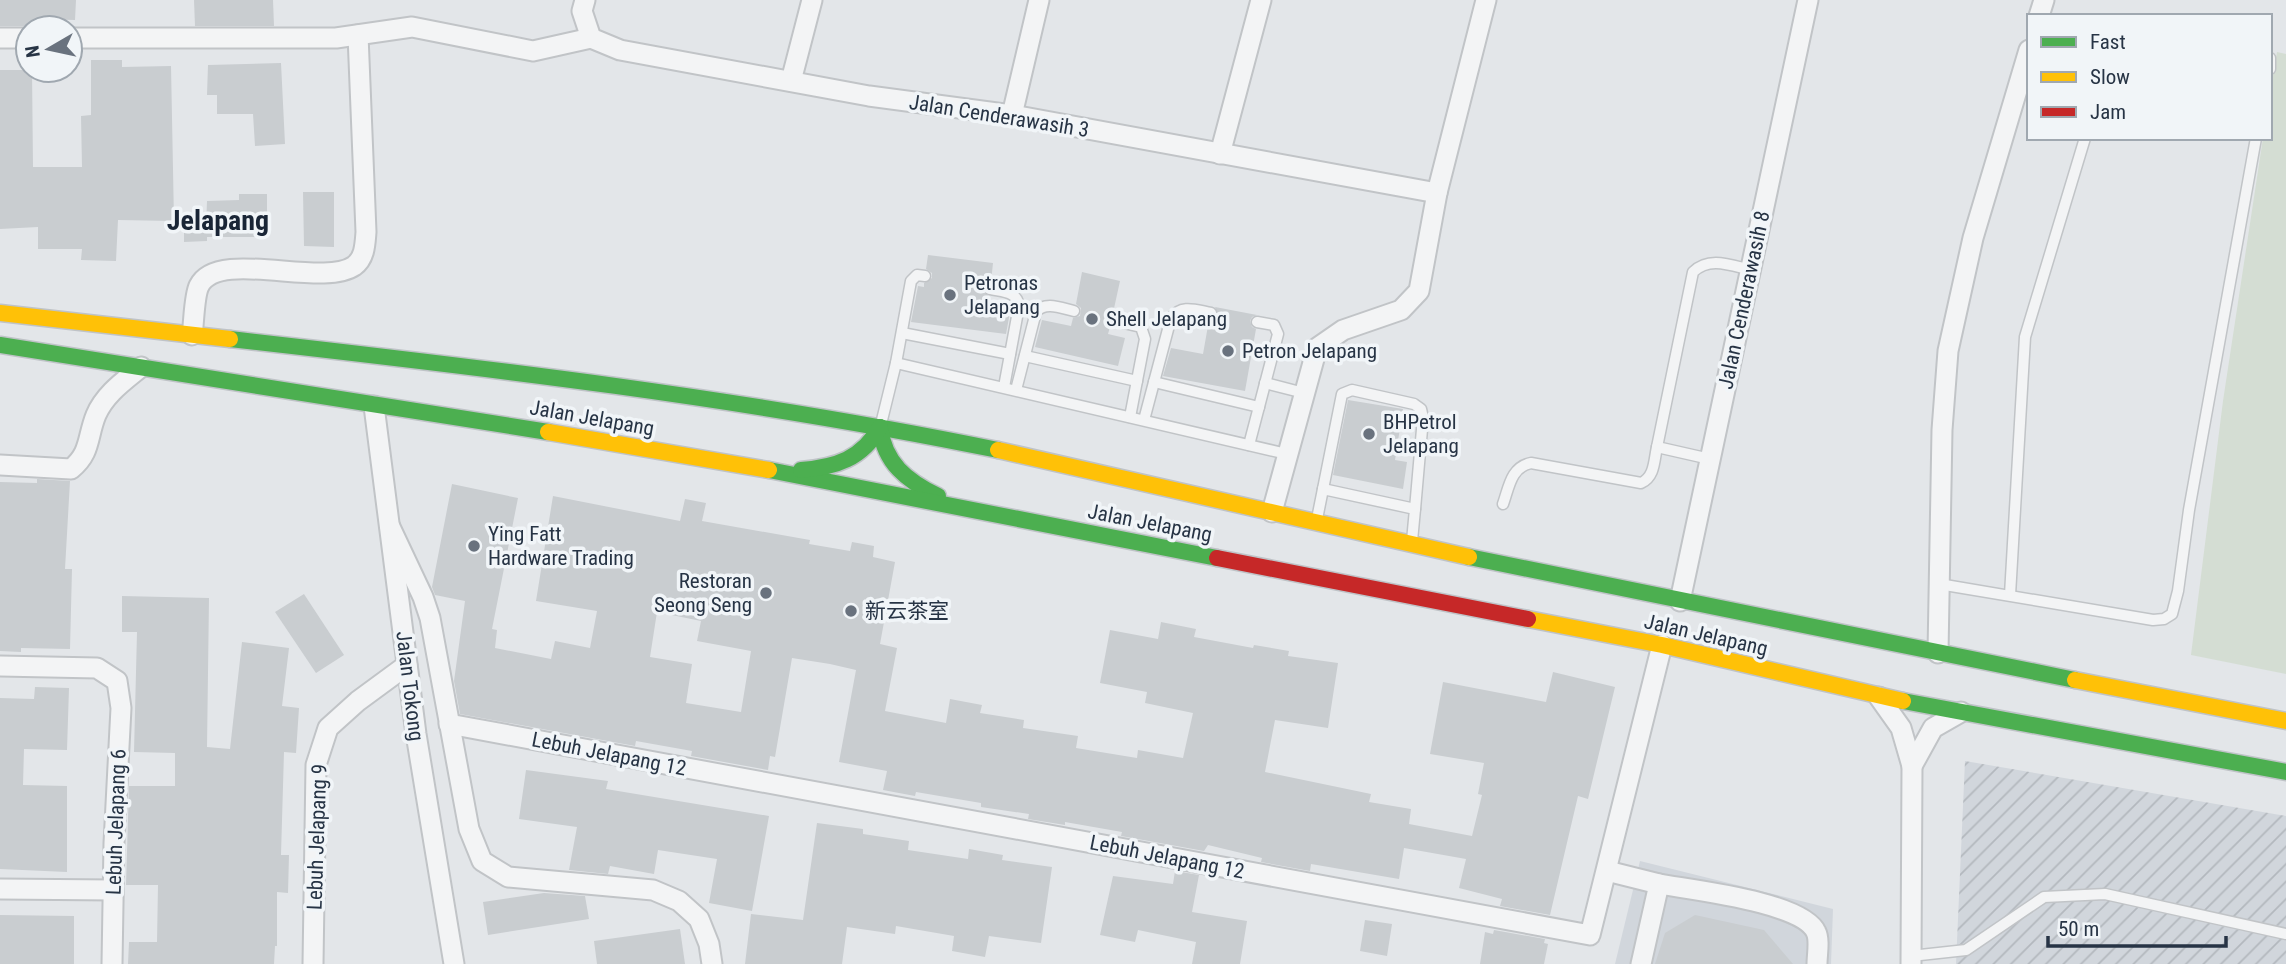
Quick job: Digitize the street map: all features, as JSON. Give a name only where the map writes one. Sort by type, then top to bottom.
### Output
[{"type":"main road","name":"Jalan Jelapang","points":[[0,313],[594,381],[880,427],[1013,452],[1412,545],[2286,721]]},
{"type":"main road","name":"Jalan Jelapang","points":[[0,345],[374,406],[504,424],[771,470],[1662,645],[1879,696],[2286,772]]},
{"type":"main road","points":[[771,470],[821,468],[848,461],[867,448],[880,427]]},
{"type":"main road","points":[[880,427],[884,452],[895,468],[922,488],[968,510]]},
{"type":"street","points":[[791,81],[812,0]]},
{"type":"street","points":[[1012,115],[1039,0]]},
{"type":"street","points":[[1220,154],[1261,0]]},
{"type":"street","points":[[1272,512],[1317,348],[1343,330],[1401,310],[1419,291],[1437,193],[1486,0]]},
{"type":"street","name":"Jalan Cenderawasih 8","points":[[1680,601],[1808,0]]},
{"type":"street","points":[[84,38],[336,38],[412,27],[533,51],[592,38],[584,6]]},
{"type":"street","points":[[192,335],[199,286],[212,273],[232,270],[332,272],[354,266],[364,252],[366,232],[358,35]]},
{"type":"street","name":"Jalan Cenderawasih 3","points":[[592,38],[620,50],[869,96],[1012,115],[1437,193]]},
{"type":"street","points":[[1938,653],[1942,430],[1948,351],[1973,238],[2027,57]]},
{"type":"street","points":[[0,465],[71,469],[82,460],[96,414],[110,392],[141,367]]},
{"type":"street","name":"Jalan Tokong","points":[[374,406],[415,734],[454,964]]},
{"type":"street","points":[[390,527],[430,618],[469,829],[482,861],[508,877],[653,890],[679,901],[699,919],[709,944],[712,964]]},
{"type":"street","name":"Lebuh Jelapang 12","points":[[449,724],[1590,935],[1662,645]]},
{"type":"street","name":"Lebuh Jelapang 9","points":[[313,964],[316,765],[328,728],[407,664]]},
{"type":"street","name":"Lebuh Jelapang 6","points":[[0,666],[97,668],[117,681],[121,708],[112,964]]},
{"type":"street","points":[[1879,696],[1901,728],[1912,766],[1911,960]]},
{"type":"street","points":[[1912,766],[1933,728],[1961,712]]},
{"type":"street","points":[[1607,871],[1660,884],[1760,901],[1812,925],[1818,934],[1817,964]]},
{"type":"street","points":[[1642,964],[1660,884]]},
{"type":"street","points":[[0,889],[113,890]]},
{"type":"lane","points":[[2010,595],[2025,337],[2084,140]]},
{"type":"lane","points":[[1939,584],[2152,620],[2164,619],[2172,614],[2256,140]]},
{"type":"lane","points":[[1503,504],[1514,472],[1522,465],[1531,463],[1642,483],[1648,480],[1652,473],[1693,272],[1700,265],[1712,262],[1751,270]]},
{"type":"lane","points":[[880,427],[896,363],[911,281],[917,275],[925,276]]},
{"type":"lane","points":[[990,289],[1013,294],[1018,298],[1019,306],[1004,387]]},
{"type":"lane","points":[[1016,390],[1036,312],[1046,305],[1074,311]]},
{"type":"lane","points":[[1144,420],[1171,318],[1176,311],[1184,308],[1210,313]]},
{"type":"lane","points":[[1111,320],[1144,330],[1145,339],[1130,417]]},
{"type":"lane","points":[[1249,445],[1278,329],[1274,325],[1258,322]]},
{"type":"lane","points":[[902,333],[1010,354]]},
{"type":"lane","points":[[1025,356],[1137,381]]},
{"type":"lane","points":[[896,363],[1287,454]]},
{"type":"lane","points":[[1154,382],[1259,407]]},
{"type":"lane","points":[[1265,383],[1304,394]]},
{"type":"lane","points":[[1316,523],[1342,394],[1352,390],[1414,404],[1421,409],[1423,418],[1412,545]]},
{"type":"lane","points":[[1657,447],[1710,459]]},
{"type":"lane","points":[[1323,489],[1415,509]]},
{"type":"lane","points":[[1911,960],[1966,950],[2044,897],[2105,894],[2286,934]]},
{"type":"shaded area","points":[[2277,52],[2286,54],[2286,674],[2191,655],[2223,401],[2263,140],[2272,140],[2272,82]]},
{"type":"shaded area","points":[[1965,761],[2286,816],[2286,964],[1956,964]]},
{"type":"shaded area","points":[[1640,861],[1833,909],[1831,964],[1615,964]]},
{"type":"building","points":[[0,0],[76,0],[75,14],[14,14],[14,26],[0,26]]},
{"type":"building","points":[[194,0],[273,0],[274,26],[195,26]]},
{"type":"building","points":[[91,60],[122,60],[122,67],[171,66],[174,221],[118,220],[116,261],[81,260],[82,249],[38,249],[38,227],[0,229],[0,70],[14,70],[14,84],[32,84],[33,167],[82,167],[81,116],[91,115]]},
{"type":"building","points":[[281,63],[285,144],[255,146],[253,114],[217,114],[217,95],[207,95],[208,65]]},
{"type":"building","points":[[303,192],[334,192],[334,247],[304,246]]},
{"type":"building","points":[[239,194],[267,194],[267,237],[207,237],[207,241],[184,242],[184,223],[206,223],[206,228],[207,201],[239,200]]},
{"type":"building","name":"Petronas Jelapang","points":[[928,255],[993,263],[991,282],[985,284],[983,291],[989,296],[988,301],[1009,304],[1006,334],[911,322],[918,286],[924,287],[924,283],[932,278],[932,273],[926,269]]},
{"type":"building","name":"Shell Jelapang","points":[[1082,272],[1120,281],[1113,313],[1106,314],[1104,319],[1105,325],[1110,327],[1108,334],[1125,338],[1118,366],[1035,347],[1042,320],[1071,326],[1073,318],[1080,316],[1081,308],[1076,304]]},
{"type":"building","name":"Petron Jelapang","points":[[1215,307],[1257,315],[1250,321],[1256,329],[1245,391],[1163,376],[1171,348],[1203,354],[1209,320],[1214,320],[1218,315]]},
{"type":"building","name":"BHPetrol Jelapang","points":[[1348,400],[1403,409],[1395,460],[1407,462],[1403,489],[1333,475]]},
{"type":"building","points":[[37,479],[70,481],[65,569],[72,569],[70,649],[21,648],[21,652],[0,651],[0,482],[37,483]]},
{"type":"building","points":[[452,484],[518,498],[492,629],[497,630],[495,648],[551,659],[555,641],[590,648],[597,611],[536,601],[553,496],[680,521],[685,499],[706,503],[702,521],[810,540],[809,544],[850,551],[852,542],[874,546],[873,557],[895,562],[880,644],[897,648],[885,711],[946,723],[950,699],[982,705],[980,713],[1024,720],[1023,728],[1078,736],[1076,748],[1137,758],[1138,750],[1183,758],[1193,713],[1145,703],[1147,692],[1100,683],[1110,630],[1158,639],[1161,622],[1196,629],[1194,637],[1253,648],[1254,645],[1289,651],[1288,656],[1338,663],[1328,728],[1275,720],[1265,772],[1371,794],[1369,802],[1411,809],[1409,824],[1472,836],[1482,795],[1478,794],[1484,763],[1430,754],[1443,682],[1546,702],[1553,672],[1615,687],[1588,799],[1578,796],[1550,915],[1500,906],[1502,899],[1459,888],[1466,859],[1404,848],[1399,879],[1311,864],[1310,871],[1261,862],[1262,858],[1208,845],[1204,851],[1121,836],[1122,832],[1028,819],[1029,814],[981,807],[981,803],[916,792],[915,796],[883,790],[887,771],[839,762],[856,670],[830,664],[792,658],[775,757],[770,756],[768,770],[691,756],[692,751],[636,741],[635,746],[460,714],[454,681],[465,601],[435,595],[432,587]],"holes":[[[657,612],[701,621],[697,641],[751,651],[741,712],[686,703],[692,664],[650,657]]]},
{"type":"building","points":[[304,594],[344,655],[316,673],[275,612]]},
{"type":"building","points":[[122,596],[209,598],[207,747],[230,749],[242,642],[289,648],[282,706],[299,708],[296,753],[284,752],[281,855],[289,855],[288,893],[277,892],[277,946],[274,964],[128,964],[129,942],[157,942],[158,885],[126,885],[129,786],[175,786],[175,753],[134,752],[137,632],[122,632]]},
{"type":"building","points":[[35,687],[69,688],[67,750],[24,749],[23,785],[67,786],[67,872],[0,869],[0,698],[34,699]]},
{"type":"building","points":[[526,770],[608,781],[606,789],[769,816],[752,911],[709,903],[717,859],[658,850],[654,874],[610,866],[608,874],[569,870],[577,827],[519,819]]},
{"type":"building","points":[[817,823],[863,829],[863,834],[909,841],[908,850],[968,859],[969,849],[1003,855],[1002,860],[1052,867],[1041,943],[989,936],[985,957],[952,951],[954,936],[896,926],[895,934],[847,927],[842,964],[745,964],[751,914],[803,920]]},
{"type":"building","points":[[1175,871],[1199,875],[1192,912],[1247,921],[1240,964],[1192,964],[1196,942],[1138,930],[1135,942],[1100,935],[1113,876],[1173,884]]},
{"type":"building","points":[[544,893],[585,896],[589,919],[488,935],[483,902]]},
{"type":"building","points":[[0,915],[74,916],[74,964],[0,964]]},
{"type":"building","points":[[1695,915],[1764,930],[1793,964],[1655,964],[1665,933]]},
{"type":"building","points":[[1365,920],[1392,924],[1387,956],[1360,951]]},
{"type":"building","points":[[680,929],[685,964],[597,964],[594,941]]},
{"type":"building","points":[[1494,930],[1545,939],[1544,943],[1548,944],[1544,964],[1480,964],[1485,932],[1493,934]]},
{"type":"traffic: fast","points":[[230,339],[615,386],[903,431],[998,450]]},
{"type":"traffic: fast","points":[[0,345],[548,432]]},
{"type":"traffic: fast","points":[[880,427],[882,440],[892,461],[916,484],[938,496]]},
{"type":"traffic: fast","points":[[801,470],[826,467],[847,459],[865,447],[880,427]]},
{"type":"traffic: fast","points":[[769,470],[1217,558]]},
{"type":"traffic: fast","points":[[1469,557],[2075,680]]},
{"type":"traffic: fast","points":[[1903,701],[2286,772]]},
{"type":"traffic: slow","points":[[0,313],[230,339]]},
{"type":"traffic: slow","points":[[548,432],[769,470]]},
{"type":"traffic: slow","points":[[998,450],[1469,557]]},
{"type":"traffic: slow","points":[[1528,619],[1662,645],[1903,701]]},
{"type":"traffic: slow","points":[[2075,680],[2286,721]]},
{"type":"traffic: jam","points":[[1217,558],[1528,619]]},
{"type":"place","name":"Petronas Jelapang","points":[[950,295]]},
{"type":"place","name":"Shell Jelapang","points":[[1092,319]]},
{"type":"place","name":"Petron Jelapang","points":[[1228,351]]},
{"type":"place","name":"BHPetrol Jelapang","points":[[1369,434]]},
{"type":"place","name":"Ying Fatt Hardware Trading","points":[[474,546]]},
{"type":"place","name":"Restoran Seong Seng","points":[[766,593]]},
{"type":"place","name":"新云茶室","points":[[851,611]]},
{"type":"district","name":"Jelapang","points":[[218,220]]}]
